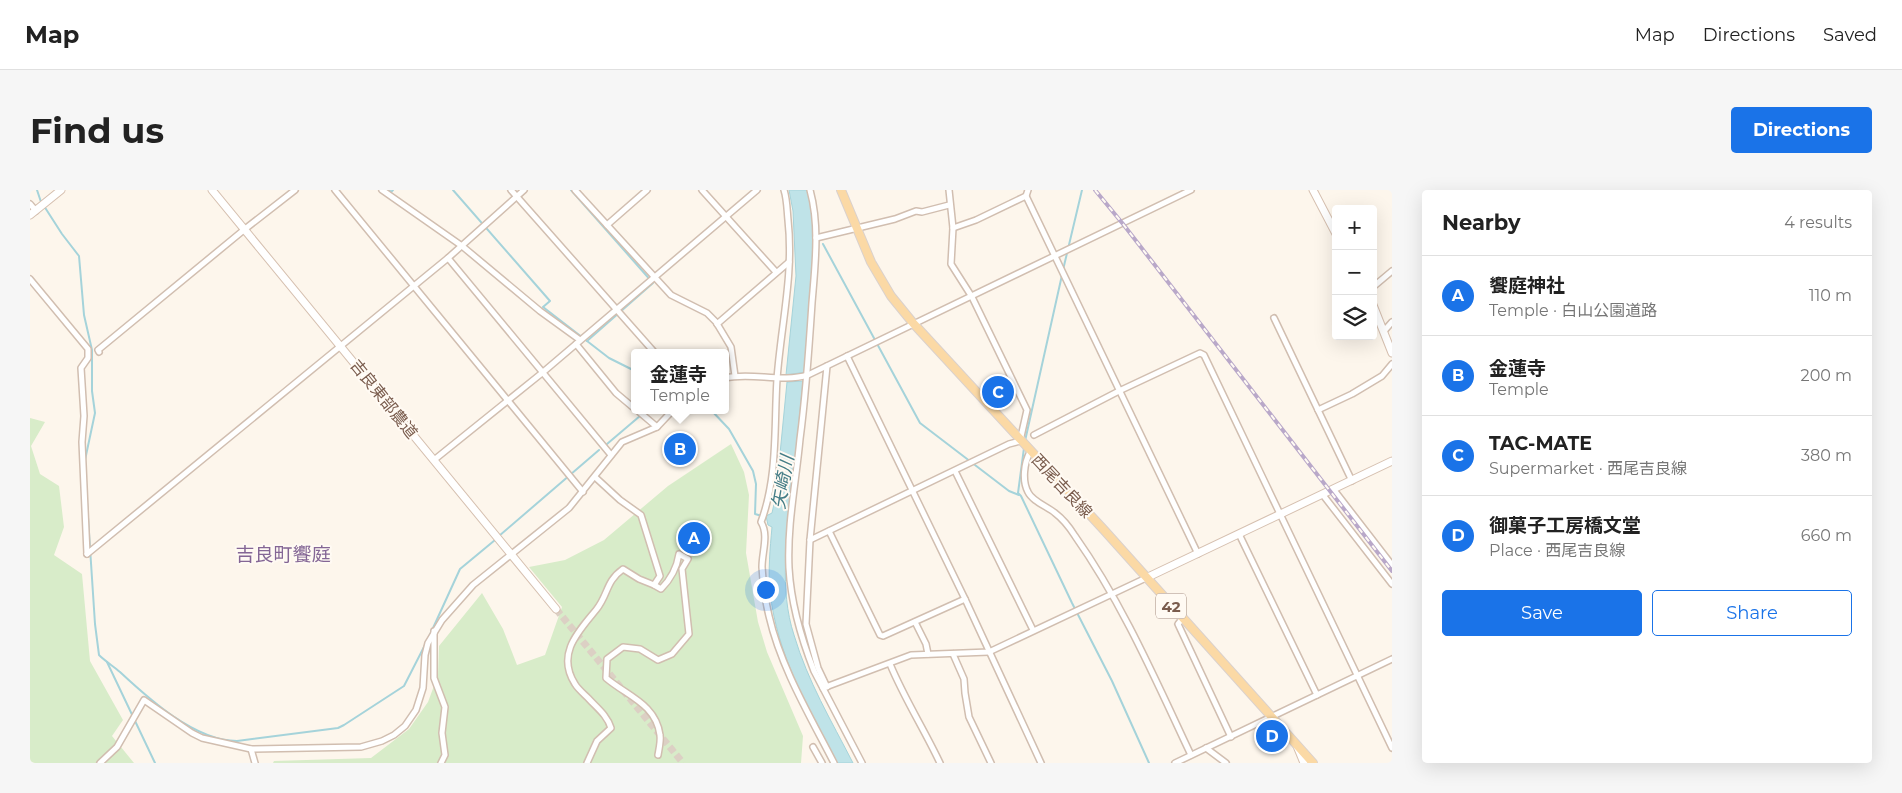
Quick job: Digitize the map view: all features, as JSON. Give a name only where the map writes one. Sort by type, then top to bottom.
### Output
[{"type":"main road","name":"西尾吉良線","points":[[841,190],[871,262],[891,296],[913,324],[1313,763]]},
{"type":"street","points":[[30,204],[38,209],[62,190]]},
{"type":"street","name":"吉良東部農道","points":[[212,190],[556,608]]},
{"type":"street","points":[[98,352],[98,350],[245,229],[295,190]]},
{"type":"street","points":[[335,190],[582,492]]},
{"type":"street","points":[[384,190],[462,246],[578,342],[616,392],[631,406]]},
{"type":"street","points":[[510,190],[652,349]]},
{"type":"street","points":[[30,279],[88,349],[88,358],[81,368],[87,554],[448,258],[524,190]]},
{"type":"street","points":[[576,190],[654,278],[671,294],[707,313],[717,324],[731,347],[735,376]]},
{"type":"street","points":[[607,225],[647,190]]},
{"type":"street","points":[[702,190],[776,272]]},
{"type":"street","points":[[434,460],[618,310],[757,190]]},
{"type":"street","points":[[784,190],[790,235],[788,293],[777,377],[772,476],[769,501],[761,522],[766,529],[762,564],[764,595],[775,637],[788,672],[834,763]]},
{"type":"street","points":[[810,190],[816,238],[790,533],[790,568],[796,616],[808,655],[862,763]]},
{"type":"street","points":[[810,540],[1009,444],[1020,441],[1027,410],[972,297],[951,264],[953,228],[949,206],[949,190]]},
{"type":"street","points":[[953,228],[976,220],[1026,196],[1028,190]]},
{"type":"street","points":[[729,377],[805,376],[1191,190]]},
{"type":"street","points":[[1313,190],[1332,227]]},
{"type":"street","points":[[1026,196],[1057,255],[1058,265],[1198,554]]},
{"type":"street","points":[[816,238],[916,212],[949,206]]},
{"type":"street","points":[[448,258],[611,455]]},
{"type":"street","points":[[717,324],[789,262]]},
{"type":"street","points":[[1377,284],[1392,271]]},
{"type":"street","points":[[1377,314],[1392,353]]},
{"type":"street","points":[[1274,318],[1352,480]]},
{"type":"street","points":[[1384,331],[1392,322]]},
{"type":"street","points":[[1034,435],[1200,352],[1204,355],[1392,748]]},
{"type":"street","points":[[847,356],[965,599],[1041,763]]},
{"type":"street","points":[[1318,410],[1352,394],[1382,376],[1392,364]]},
{"type":"street","points":[[825,688],[806,624],[810,540],[827,366]]},
{"type":"street","points":[[641,414],[657,427]]},
{"type":"street","points":[[100,763],[117,747],[144,700],[197,735],[251,750],[361,747],[382,741],[394,735],[411,719],[420,701],[425,655],[434,631],[473,585],[557,518],[595,477],[622,442],[657,427],[669,414]]},
{"type":"street","points":[[1029,451],[1025,468],[1025,482],[1028,494],[1056,514],[1074,534],[1116,597],[1191,755]]},
{"type":"street","points":[[825,688],[911,655],[989,652],[1324,495],[1392,461]]},
{"type":"street","points":[[955,471],[1033,630]]},
{"type":"street","points":[[595,477],[620,500],[641,515],[660,576],[654,585]]},
{"type":"street","points":[[1334,490],[1392,565]]},
{"type":"street","points":[[1324,495],[1392,584]]},
{"type":"street","points":[[830,531],[880,635],[883,636],[965,599]]},
{"type":"street","points":[[1239,534],[1317,695]]},
{"type":"street","points":[[587,763],[597,741],[612,728],[608,718],[575,684],[568,667],[569,646],[576,634],[602,602],[612,577],[623,570],[660,589],[666,583],[678,562],[679,554],[688,559],[682,568],[689,634],[672,654],[658,660],[640,649],[623,647],[607,659],[606,678],[639,700],[653,715],[660,735],[658,755]]},
{"type":"street","points":[[1182,619],[1178,624],[1231,737]]},
{"type":"street","points":[[915,622],[926,644],[928,654]]},
{"type":"street","points":[[434,631],[434,678],[445,707],[442,733],[445,755],[441,763]]},
{"type":"street","points":[[953,654],[964,679],[969,717],[991,763]]},
{"type":"street","points":[[1175,763],[1392,659]]},
{"type":"street","points":[[890,664],[899,686],[940,763]]},
{"type":"street","points":[[1297,746],[1304,763]]},
{"type":"street","points":[[813,747],[822,763]]},
{"type":"street","points":[[1206,748],[1226,763]]},
{"type":"street","points":[[251,750],[255,763]]},
{"type":"green space","points":[[30,418],[45,422],[31,446],[40,474],[59,486],[64,527],[54,555],[82,574],[90,661],[123,720],[112,736],[134,763],[30,763]]},
{"type":"green space","points":[[731,444],[744,472],[749,495],[746,553],[758,622],[767,652],[803,736],[801,763],[273,763],[274,761],[371,758],[409,729],[428,702],[438,675],[439,646],[482,593],[503,629],[517,665],[545,655],[562,607],[529,567],[565,560],[604,540],[668,486]]},
{"type":"water","points":[[789,190],[808,190],[812,212],[814,258],[806,372],[786,375],[796,276],[793,211]]},
{"type":"water","name":"矢崎川","points":[[803,381],[786,545],[785,582],[789,618],[806,669],[820,701],[853,763],[836,763],[805,702],[779,637],[770,592],[769,568],[772,527],[768,525],[766,516],[772,513],[776,495],[787,382]]},
{"type":"waterway","points":[[37,190],[41,202]]},
{"type":"waterway","points":[[389,190],[391,192],[393,190]]},
{"type":"waterway","points":[[453,190],[550,301],[543,307],[609,358],[631,369]]},
{"type":"waterway","points":[[571,190],[653,283],[587,341]]},
{"type":"waterway","points":[[1063,270],[1082,190]]},
{"type":"waterway","points":[[44,206],[79,256],[84,315],[92,350],[92,391],[95,413],[85,460]]},
{"type":"waterway","points":[[823,244],[920,423],[1009,491],[1019,495]]},
{"type":"waterway","points":[[1025,441],[1062,275]]},
{"type":"waterway","points":[[607,444],[642,414]]},
{"type":"waterway","points":[[715,414],[729,429],[753,471],[756,484],[755,514],[762,516]]},
{"type":"waterway","points":[[1024,448],[1018,493],[1112,681],[1149,763]]},
{"type":"waterway","points":[[499,536],[599,450]]},
{"type":"waterway","points":[[87,502],[95,624],[99,655],[159,706],[174,717],[205,734],[237,741],[338,728],[404,686],[426,643]]},
{"type":"waterway","points":[[428,639],[460,569],[495,540]]},
{"type":"waterway","points":[[107,662],[155,763]]},
{"type":"tunnel","points":[[556,609],[683,763]]},
{"type":"railway","points":[[1095,190],[1392,571]]},
{"type":"place","name":"TAC-MATE","points":[[998,392]]},
{"type":"place","name":"金蓮寺","points":[[680,449]]},
{"type":"place","name":"饗庭神社","points":[[694,538]]},
{"type":"place","name":"御菓子工房橋文堂","points":[[1272,736]]},
{"type":"district","name":"吉良町饗庭","points":[[283,554]]}]
